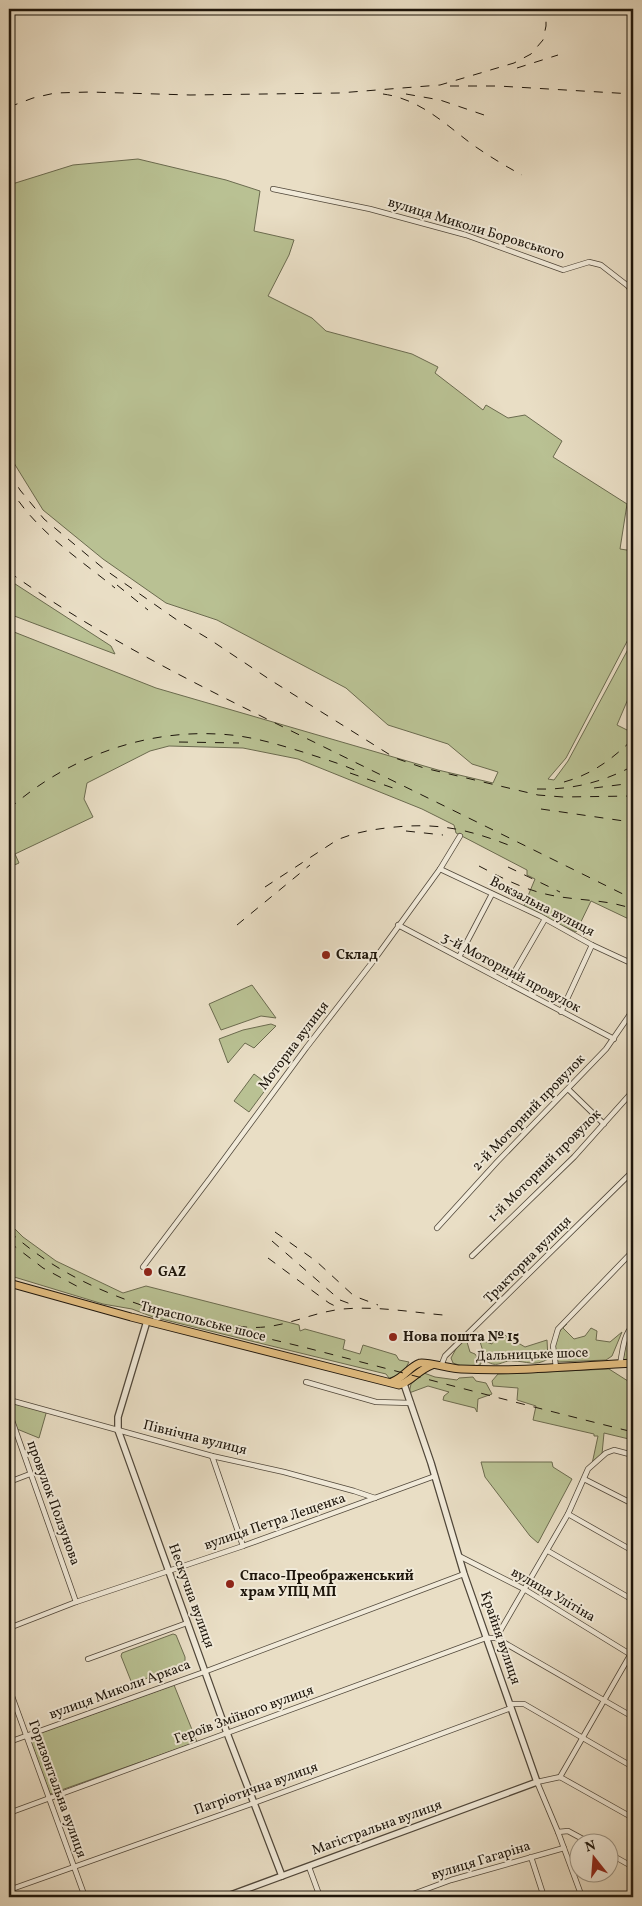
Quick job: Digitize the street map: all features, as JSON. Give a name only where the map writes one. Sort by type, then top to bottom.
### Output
[{"type":"main road","name":"Тираспольське шосе","points":[[9,1283],[146,1321],[392,1382],[403,1381]]},
{"type":"main road","name":"Дальницьке шосе","points":[[403,1381],[432,1365],[453,1369],[490,1371],[633,1364]]},
{"type":"street","name":"вулиця Миколи Боровського","points":[[273,189],[370,208],[466,235],[563,270],[589,262],[600,265],[628,286],[633,293]]},
{"type":"street","name":"Моторна вулиця","points":[[143,1267],[374,960],[440,869],[460,836]]},
{"type":"street","name":"Вокзальна вулиця","points":[[440,869],[546,918],[592,945],[633,964]]},
{"type":"street","points":[[458,958],[492,894]]},
{"type":"street","points":[[508,983],[546,918]]},
{"type":"street","name":"3-й Моторний провулок","points":[[398,926],[614,1039]]},
{"type":"street","points":[[561,1012],[592,945]]},
{"type":"street","name":"2-й Моторний провулок","points":[[438,1228],[497,1162],[614,1039],[633,1010]]},
{"type":"street","points":[[568,1089],[604,1124]]},
{"type":"street","name":"1-й Моторний провулок","points":[[472,1256],[574,1157],[633,1091]]},
{"type":"street","name":"Тракторна вулиця","points":[[441,1366],[445,1356],[633,1171]]},
{"type":"street","points":[[556,1367],[553,1346],[558,1329],[633,1251]]},
{"type":"street","name":"Нескучна вулиця","points":[[146,1321],[118,1417],[118,1430],[227,1734],[282,1876]]},
{"type":"street","points":[[620,1364],[624,1341],[633,1325]]},
{"type":"street","name":"Крайня вулиця","points":[[403,1381],[486,1638],[537,1782],[582,1897]]},
{"type":"street","points":[[306,1382],[376,1402],[411,1403]]},
{"type":"street","name":"Північна вулиця","points":[[9,1400],[212,1456],[301,1476],[375,1498]]},
{"type":"street","name":"провулок Ползунова","points":[[9,1412],[76,1602]]},
{"type":"street","points":[[496,1638],[568,1514],[588,1470],[606,1453],[614,1450],[633,1455]]},
{"type":"street","points":[[212,1456],[243,1546]]},
{"type":"street","points":[[9,1482],[30,1474]]},
{"type":"street","name":"вулиця Петра Лещенка","points":[[9,1628],[76,1602],[243,1546],[435,1476]]},
{"type":"street","points":[[584,1479],[633,1504]]},
{"type":"street","points":[[568,1514],[633,1551]]},
{"type":"street","points":[[548,1550],[633,1600]]},
{"type":"street","name":"вулиця Улітіна","points":[[459,1556],[524,1590],[632,1653]]},
{"type":"street","name":"вулиця Миколи Аркаса","points":[[9,1742],[464,1574]]},
{"type":"street","points":[[88,1659],[187,1623]]},
{"type":"street","points":[[486,1638],[496,1638],[633,1717]]},
{"type":"street","name":"Героїв Зміїного вулиця","points":[[9,1813],[486,1638]]},
{"type":"street","points":[[560,1777],[632,1653]]},
{"type":"street","name":"Горизонтальна вулиця","points":[[9,1688],[85,1897]]},
{"type":"street","points":[[510,1706],[524,1704],[633,1767]]},
{"type":"street","name":"Патріотична вулиця","points":[[9,1890],[254,1803],[510,1706]]},
{"type":"street","points":[[537,1782],[560,1777],[633,1818]]},
{"type":"street","name":"Магістральна вулиця","points":[[225,1897],[537,1782]]},
{"type":"street","points":[[558,1832],[568,1831],[574,1834]]},
{"type":"street","name":"вулиця Гагаріна","points":[[405,1897],[451,1880],[564,1848]]},
{"type":"street","points":[[531,1857],[544,1897]]},
{"type":"street","points":[[620,1860],[633,1867]]},
{"type":"street","points":[[308,1867],[320,1897]]},
{"type":"green space","points":[[138,159],[226,180],[260,191],[254,231],[294,240],[289,255],[268,296],[312,318],[326,331],[412,354],[438,367],[435,373],[483,410],[486,405],[508,418],[525,415],[562,441],[553,457],[627,504],[620,549],[633,551],[633,630],[566,758],[548,779],[554,780],[568,761],[633,640],[633,687],[617,725],[633,733],[633,921],[591,901],[576,932],[523,908],[535,879],[527,875],[527,870],[456,833],[454,825],[422,809],[298,759],[243,748],[169,746],[150,751],[87,783],[84,799],[93,817],[15,854],[19,863],[10,867],[9,630],[156,688],[438,770],[493,783],[498,772],[472,764],[448,744],[388,725],[346,688],[217,620],[166,603],[103,559],[43,510],[9,455],[9,185],[73,165]]},
{"type":"green space","points":[[9,580],[111,646],[115,654],[9,614]]},
{"type":"green space","points":[[252,985],[276,1018],[261,1016],[221,1030],[209,1004]]},
{"type":"green space","points":[[271,1024],[276,1026],[254,1048],[245,1043],[228,1063],[219,1039],[243,1030]]},
{"type":"green space","points":[[254,1074],[269,1085],[249,1112],[234,1101]]},
{"type":"green space","points":[[9,1223],[23,1237],[56,1261],[123,1293],[146,1286],[299,1325],[300,1331],[305,1329],[345,1340],[343,1349],[360,1354],[363,1345],[396,1355],[399,1360],[409,1362],[402,1375],[389,1378],[386,1374],[153,1317],[132,1309],[103,1304],[11,1276],[9,1271]]},
{"type":"green space","points":[[565,1323],[567,1324],[563,1328],[574,1339],[585,1336],[591,1328],[597,1331],[596,1340],[610,1342],[622,1332],[612,1356],[606,1360],[558,1362],[554,1341]]},
{"type":"green space","points":[[496,1330],[525,1347],[547,1340],[548,1359],[539,1363],[509,1361],[494,1364],[486,1361],[477,1332],[486,1342],[492,1344]]},
{"type":"green space","points":[[629,1333],[633,1338],[633,1361],[623,1362],[625,1341]]},
{"type":"green space","points":[[464,1341],[467,1342],[470,1352],[475,1354],[481,1363],[480,1365],[462,1366],[453,1363],[451,1358],[457,1347]]},
{"type":"green space","points":[[609,1369],[631,1383],[633,1397],[633,1440],[604,1433],[602,1454],[592,1464],[598,1436],[533,1420],[536,1406],[517,1400],[518,1388],[493,1386],[492,1381],[498,1374]]},
{"type":"green space","points":[[424,1373],[435,1377],[457,1380],[459,1378],[473,1377],[476,1381],[486,1383],[492,1394],[478,1399],[477,1412],[475,1408],[443,1400],[444,1396],[449,1392],[428,1386],[409,1393],[411,1384]]},
{"type":"green space","points":[[9,1400],[47,1410],[39,1438],[17,1429]]},
{"type":"green space","points":[[481,1462],[552,1462],[553,1467],[572,1479],[538,1543],[530,1536],[485,1477]]},
{"type":"green space","points":[[173,1634],[176,1635],[185,1657],[185,1662],[182,1665],[134,1683],[131,1681],[121,1656],[122,1653]]},
{"type":"green space","points":[[174,1685],[197,1742],[50,1794],[29,1737]]},
{"type":"railway","points":[[9,107],[33,98],[55,93],[90,92],[190,95],[339,93],[440,85],[514,63],[531,54],[543,40],[546,26],[546,9]]},
{"type":"railway","points":[[517,68],[558,55]]},
{"type":"railway","points":[[450,86],[498,86],[633,94]]},
{"type":"railway","points":[[383,94],[409,101],[420,107],[473,145],[522,175]]},
{"type":"railway","points":[[406,94],[440,100],[487,116]]},
{"type":"railway","points":[[9,472],[20,490],[44,519],[104,569],[177,620],[395,758],[424,768],[538,795],[563,797],[633,796]]},
{"type":"railway","points":[[9,486],[30,516],[43,529],[115,588]]},
{"type":"railway","points":[[9,572],[84,621],[162,665],[241,706],[633,899]]},
{"type":"railway","points":[[117,585],[148,610]]},
{"type":"railway","points":[[9,809],[31,791],[55,776],[80,762],[106,751],[161,737],[189,734],[217,734],[262,740],[346,766],[359,772]]},
{"type":"railway","points":[[564,782],[584,775],[602,765],[633,739]]},
{"type":"railway","points":[[179,742],[239,743]]},
{"type":"railway","points":[[537,789],[563,788],[587,784],[599,781],[633,766]]},
{"type":"railway","points":[[350,773],[393,788]]},
{"type":"railway","points":[[594,788],[633,783]]},
{"type":"railway","points":[[541,809],[631,822]]},
{"type":"railway","points":[[265,887],[337,840],[374,830],[404,826],[435,826],[464,831],[511,846]]},
{"type":"railway","points":[[406,831],[443,835]]},
{"type":"railway","points":[[237,925],[310,865]]},
{"type":"railway","points":[[479,866],[514,883],[541,893],[613,903],[633,909]]},
{"type":"railway","points":[[508,867],[560,892]]},
{"type":"railway","points":[[9,1231],[41,1256],[75,1277],[112,1294],[150,1308],[633,1432]]},
{"type":"railway","points":[[275,1232],[316,1261],[354,1296],[378,1305]]},
{"type":"railway","points":[[272,1241],[340,1300],[356,1306]]},
{"type":"railway","points":[[9,1242],[43,1268],[84,1290]]},
{"type":"railway","points":[[268,1258],[329,1303],[341,1309]]},
{"type":"railway","points":[[238,1326],[266,1327],[329,1311],[356,1308],[443,1315]]},
{"type":"place","name":"Склад","points":[[326,955]]},
{"type":"place","name":"GAZ","points":[[148,1272]]},
{"type":"place","name":"Нова пошта № 15","points":[[393,1337]]},
{"type":"place","name":"Спасо-Преображенський храм УПЦ МП","points":[[230,1584]]}]
